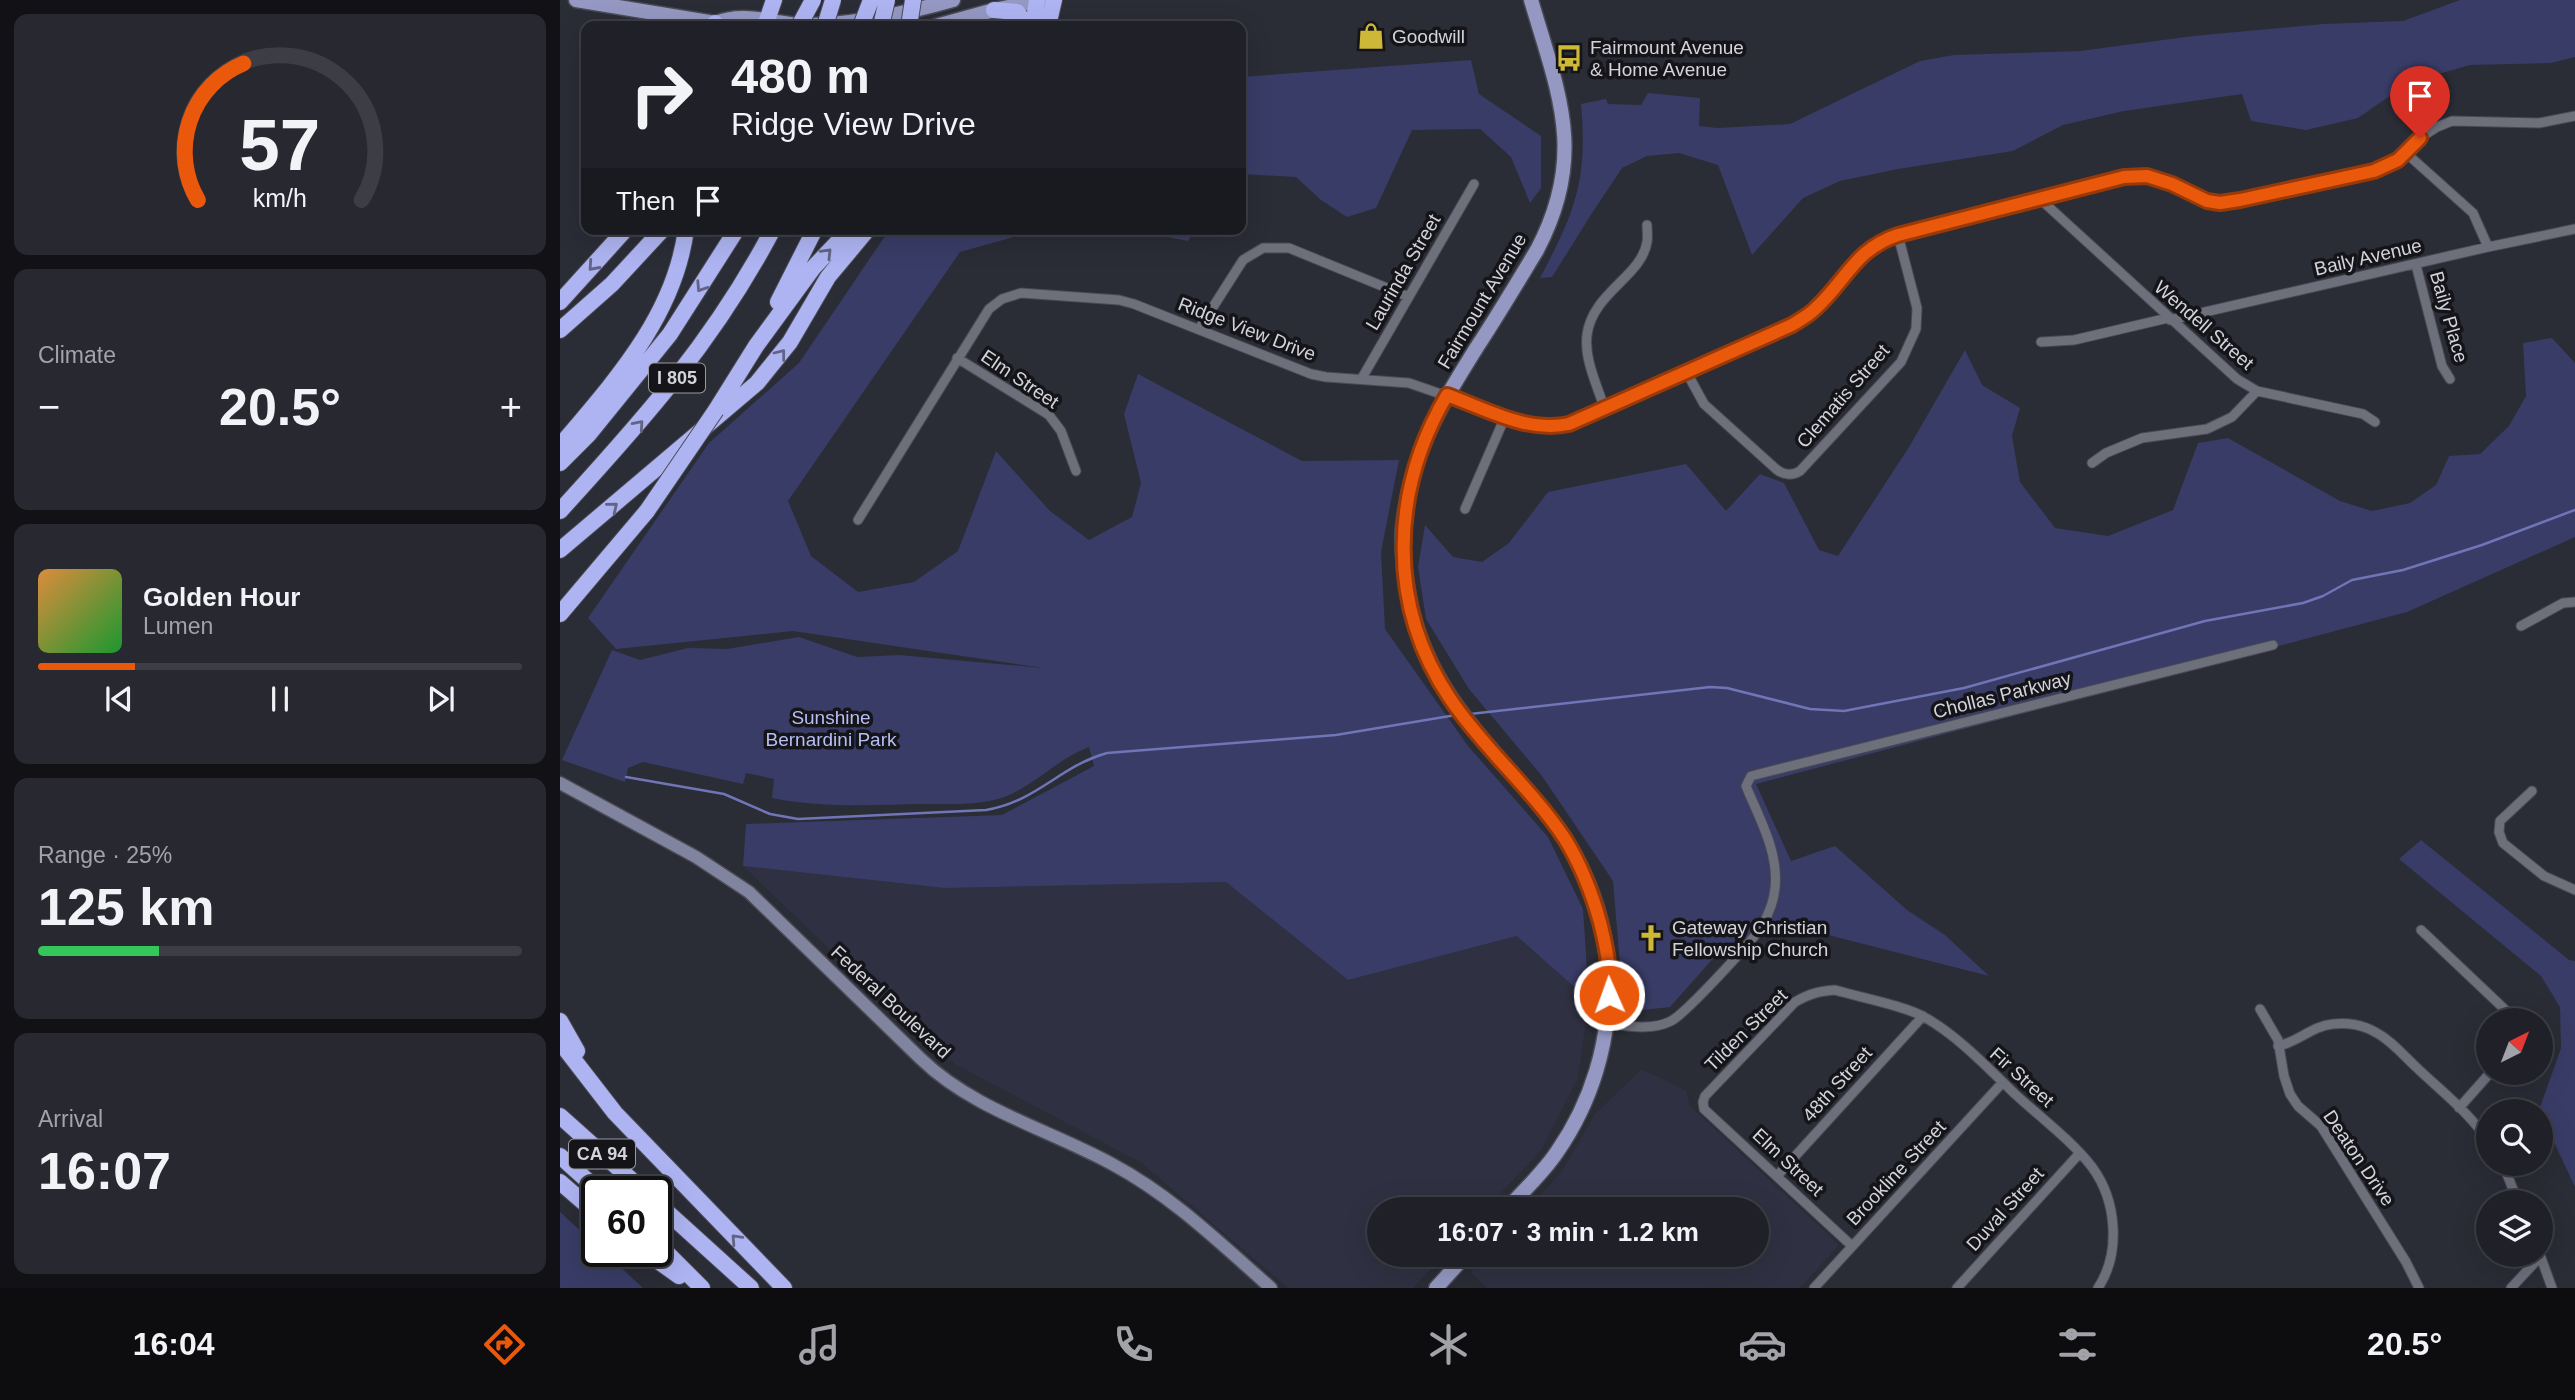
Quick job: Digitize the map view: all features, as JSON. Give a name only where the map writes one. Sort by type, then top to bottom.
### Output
[{"type":"highway","points":[[767,21],[774,0]]},
{"type":"highway","points":[[802,21],[813,0]]},
{"type":"highway","points":[[827,21],[834,0]]},
{"type":"highway","points":[[863,21],[872,0]]},
{"type":"highway","points":[[882,21],[887,0]]},
{"type":"highway","points":[[910,21],[913,0]]},
{"type":"highway","points":[[1034,21],[1039,0]]},
{"type":"highway","points":[[1049,21],[1054,0]]},
{"type":"highway","points":[[994,10],[1013,10],[1023,21]]},
{"type":"highway","points":[[560,302],[621,235]]},
{"type":"highway","points":[[560,330],[586,309],[658,235]]},
{"type":"highway","points":[[560,446],[645,341],[667,299],[685,235]]},
{"type":"highway","name":"I 805","points":[[560,463],[589,434],[670,334],[733,235]]},
{"type":"highway","name":"I 805","points":[[560,511],[639,425],[696,354],[747,279],[770,235]]},
{"type":"highway","points":[[756,346],[813,235]]},
{"type":"highway","points":[[560,614],[647,511],[756,346],[813,268],[844,235]]},
{"type":"highway","points":[[560,550],[757,383],[790,342],[828,277],[863,235]]},
{"type":"highway","points":[[560,1021],[615,1112]]},
{"type":"highway","points":[[560,1042],[615,1112],[784,1288]]},
{"type":"highway","name":"CA 94","points":[[560,1116],[627,1176]]},
{"type":"highway","name":"CA 94","points":[[560,1156],[582,1176]]},
{"type":"highway","points":[[560,1182],[581,1200]]},
{"type":"highway","points":[[672,1216],[751,1288]]},
{"type":"highway","points":[[672,1258],[702,1288]]},
{"type":"highway","points":[[667,1267],[696,1288]]},
{"type":"main road","points":[[576,0],[694,21]]},
{"type":"main road","points":[[841,21],[900,14],[953,0]]},
{"type":"main road","points":[[954,21],[1039,0]]},
{"type":"main road","name":"Fairmount Avenue","points":[[1518,1197],[1556,1154],[1578,1118],[1603,1051],[1610,981],[1607,947],[1591,890],[1567,842],[1452,701],[1437,678],[1411,611],[1403,558],[1402,528],[1411,477],[1432,422],[1537,250],[1551,220],[1563,182],[1566,148],[1562,107],[1531,0]]},
{"type":"main road","points":[[723,21],[732,16],[756,21]]},
{"type":"main road","name":"Federal Boulevard","points":[[560,783],[696,857],[749,892],[925,1063],[946,1079],[988,1107],[1110,1163],[1142,1181],[1191,1217],[1271,1288]]},
{"type":"main road","points":[[1436,1288],[1455,1267]]},
{"type":"street","name":"Ridge View Drive","points":[[858,520],[989,309],[1002,299],[1021,293],[1119,300],[1311,374],[1409,383],[1533,426],[1552,428],[1569,424],[1792,325],[1815,309],[1867,250],[1898,235],[2124,177],[2147,176],[2172,184],[2207,201],[2220,203],[2374,171],[2398,160],[2420,138],[2452,121],[2539,123],[2575,116]]},
{"type":"street","points":[[2406,153],[2473,213],[2488,247]]},
{"type":"street","name":"Laurinda Street","points":[[1362,378],[1474,184]]},
{"type":"street","name":"Wendell Street","points":[[2039,198],[2237,379],[2257,391],[2363,414],[2375,422]]},
{"type":"street","points":[[1604,408],[1587,357],[1587,334],[1594,309],[1643,256],[1648,241],[1647,225]]},
{"type":"street","name":"Baily Avenue","points":[[2041,342],[2074,340],[2575,229]]},
{"type":"street","name":"Clematis Street","points":[[1687,373],[1704,404],[1776,470],[1794,475],[1901,362],[1916,329],[1917,308],[1898,235]]},
{"type":"street","points":[[1199,329],[1243,260],[1263,248],[1289,248],[1409,297]]},
{"type":"street","name":"Baily Place","points":[[2416,265],[2442,366],[2450,379]]},
{"type":"street","name":"Elm Street","points":[[957,358],[1049,415],[1061,431],[1076,471]]},
{"type":"street","points":[[2092,463],[2106,453],[2142,438],[2207,429],[2232,417],[2257,391]]},
{"type":"street","points":[[1465,509],[1505,417]]},
{"type":"street","points":[[2521,626],[2563,603],[2575,602]]},
{"type":"street","name":"Chollas Parkway","points":[[1607,1023],[1637,1027],[1670,1022],[1687,1009],[1762,926],[1772,904],[1776,873],[1773,851],[1746,786],[1751,776],[2273,645]]},
{"type":"street","points":[[2532,791],[2500,821],[2499,832],[2503,843],[2544,876],[2575,890]]},
{"type":"street","points":[[2421,930],[2503,1008]]},
{"type":"street","name":"Fir Street","points":[[1820,991],[1835,990],[1923,1016],[1941,1027],[2080,1154],[2098,1177],[2110,1210],[2113,1239],[2106,1271],[2098,1288]]},
{"type":"street","name":"Tilden Street","points":[[1703,1102],[1705,1096],[1795,1002],[1820,991]]},
{"type":"street","name":"Deaton Drive","points":[[2260,1009],[2278,1040],[2290,1094],[2298,1106],[2320,1126],[2406,1262],[2419,1288]]},
{"type":"street","name":"48th Street","points":[[1776,1176],[1923,1016]]},
{"type":"street","points":[[2278,1045],[2323,1026],[2342,1023],[2368,1028],[2384,1037],[2476,1127]]},
{"type":"street","name":"Brookline Street","points":[[1814,1288],[2003,1082]]},
{"type":"street","points":[[2459,1108],[2479,1085]]},
{"type":"street","name":"Elm Street","points":[[1703,1102],[1704,1110],[1852,1246]]},
{"type":"street","name":"Duval Street","points":[[1956,1288],[2080,1154]]},
{"type":"street","points":[[2511,1288],[2530,1267]]},
{"type":"street","points":[[2544,1267],[2552,1288]]},
{"type":"shaded area","points":[[743,866],[944,888],[1226,882],[1348,980],[1518,936],[1589,1000],[1578,1078],[1541,1150],[1497,1197],[1367,1197],[1367,1267],[1433,1267],[1413,1288],[1288,1288],[1142,1163],[955,1064],[884,1001]]},
{"type":"shaded area","points":[[1641,1070],[1686,1091],[1690,1106],[1839,1245],[1800,1288],[1487,1288],[1471,1272],[1476,1267],[1769,1267],[1769,1197],[1539,1197],[1563,1170],[1595,1114]]},
{"type":"green space","points":[[2460,0],[2575,0],[2575,57],[2551,63],[2470,65],[2410,82],[2358,118],[2306,130],[2251,121],[2242,94],[2124,111],[2063,125],[2013,151],[1840,181],[1803,198],[1752,255],[1718,165],[1679,153],[1647,156],[1622,168],[1552,277],[1540,278],[1562,234],[1576,195],[1582,154],[1581,104],[1606,99],[1608,104],[1641,105],[1648,93],[1700,98],[1699,126],[1717,128],[1790,124],[1920,61],[1954,55],[2080,51],[2193,36],[2323,24],[2403,21]]},
{"type":"green space","points":[[1471,60],[1479,94],[1541,136],[1541,188],[1530,203],[1511,157],[1480,129],[1412,130],[1376,208],[1347,217],[1321,200],[1296,177],[1246,174],[1246,77]]},
{"type":"green space","name":"Sunshine Bernardini Park","points":[[888,235],[1020,235],[960,252],[788,501],[811,556],[858,592],[914,582],[958,551],[996,451],[1050,511],[1089,540],[1132,517],[1141,483],[1124,414],[1138,374],[1302,461],[1399,460],[1381,552],[1385,629],[1468,746],[1548,837],[1583,909],[1589,1000],[1517,936],[1348,980],[1226,882],[944,888],[743,866],[746,824],[1002,815],[1094,766],[1089,747],[1007,796],[975,803],[953,804],[846,805],[790,801],[772,798],[774,779],[746,773],[743,784],[643,762],[628,768],[625,782],[562,760],[612,650],[640,660],[688,648],[727,649],[799,637],[857,657],[899,655],[1043,668],[793,631],[616,649],[588,618],[709,443],[799,363]]},
{"type":"green space","points":[[1157,235],[1192,235],[1188,241]]},
{"type":"green space","points":[[2552,338],[2575,363],[2575,537],[2407,612],[1756,784],[1791,861],[1835,846],[1907,910],[1945,935],[1989,976],[1789,925],[1717,954],[1670,1007],[1624,1012],[1613,881],[1542,776],[1469,689],[1426,619],[1418,567],[1425,525],[1453,557],[1482,562],[1509,543],[1548,492],[1686,464],[1726,511],[1760,474],[1784,483],[1819,550],[1838,556],[1909,447],[1965,350],[1982,385],[2020,408],[2012,436],[2020,482],[2055,528],[2108,536],[2173,510],[2198,443],[2228,438],[2340,501],[2372,511],[2410,503],[2436,485],[2449,456],[2480,454],[2509,426],[2526,396],[2523,343]]},
{"type":"green space","points":[[2421,840],[2569,960],[2575,961],[2575,1187],[2553,1140],[2553,1099],[2543,1099],[2548,1085],[2553,1085],[2553,1071],[2561,1048],[2560,1007],[2541,976],[2399,859]]},
{"type":"green space","points":[[560,1212],[581,1231],[581,1267],[620,1267],[643,1288],[560,1288]]},
{"type":"waterway","points":[[1470,714],[1710,687],[1727,688],[1810,709],[1844,711],[1964,688],[2205,621],[2303,603],[2323,596],[2352,580],[2403,570],[2482,545],[2575,510]]},
{"type":"waterway","points":[[626,777],[724,794],[770,814],[798,819],[986,810],[1019,800],[1075,766],[1107,753],[1336,735],[1456,715]]},
{"type":"place","name":"Goodwill","points":[[1371,36]]},
{"type":"place","name":"Fairmount Avenue & Home Avenue","points":[[1569,58]]},
{"type":"place","name":"Gateway Christian Fellowship Church","points":[[1651,938]]},
{"type":"route","points":[[1609,995],[1607,947],[1591,890],[1567,842],[1452,701],[1437,678],[1411,611],[1403,558],[1402,528],[1411,477],[1432,422],[1447,395],[1533,426],[1552,428],[1569,424],[1792,325],[1815,309],[1867,250],[1898,235],[2124,177],[2147,176],[2172,184],[2207,201],[2220,203],[2240,200],[2374,171],[2398,160],[2420,138]]}]
